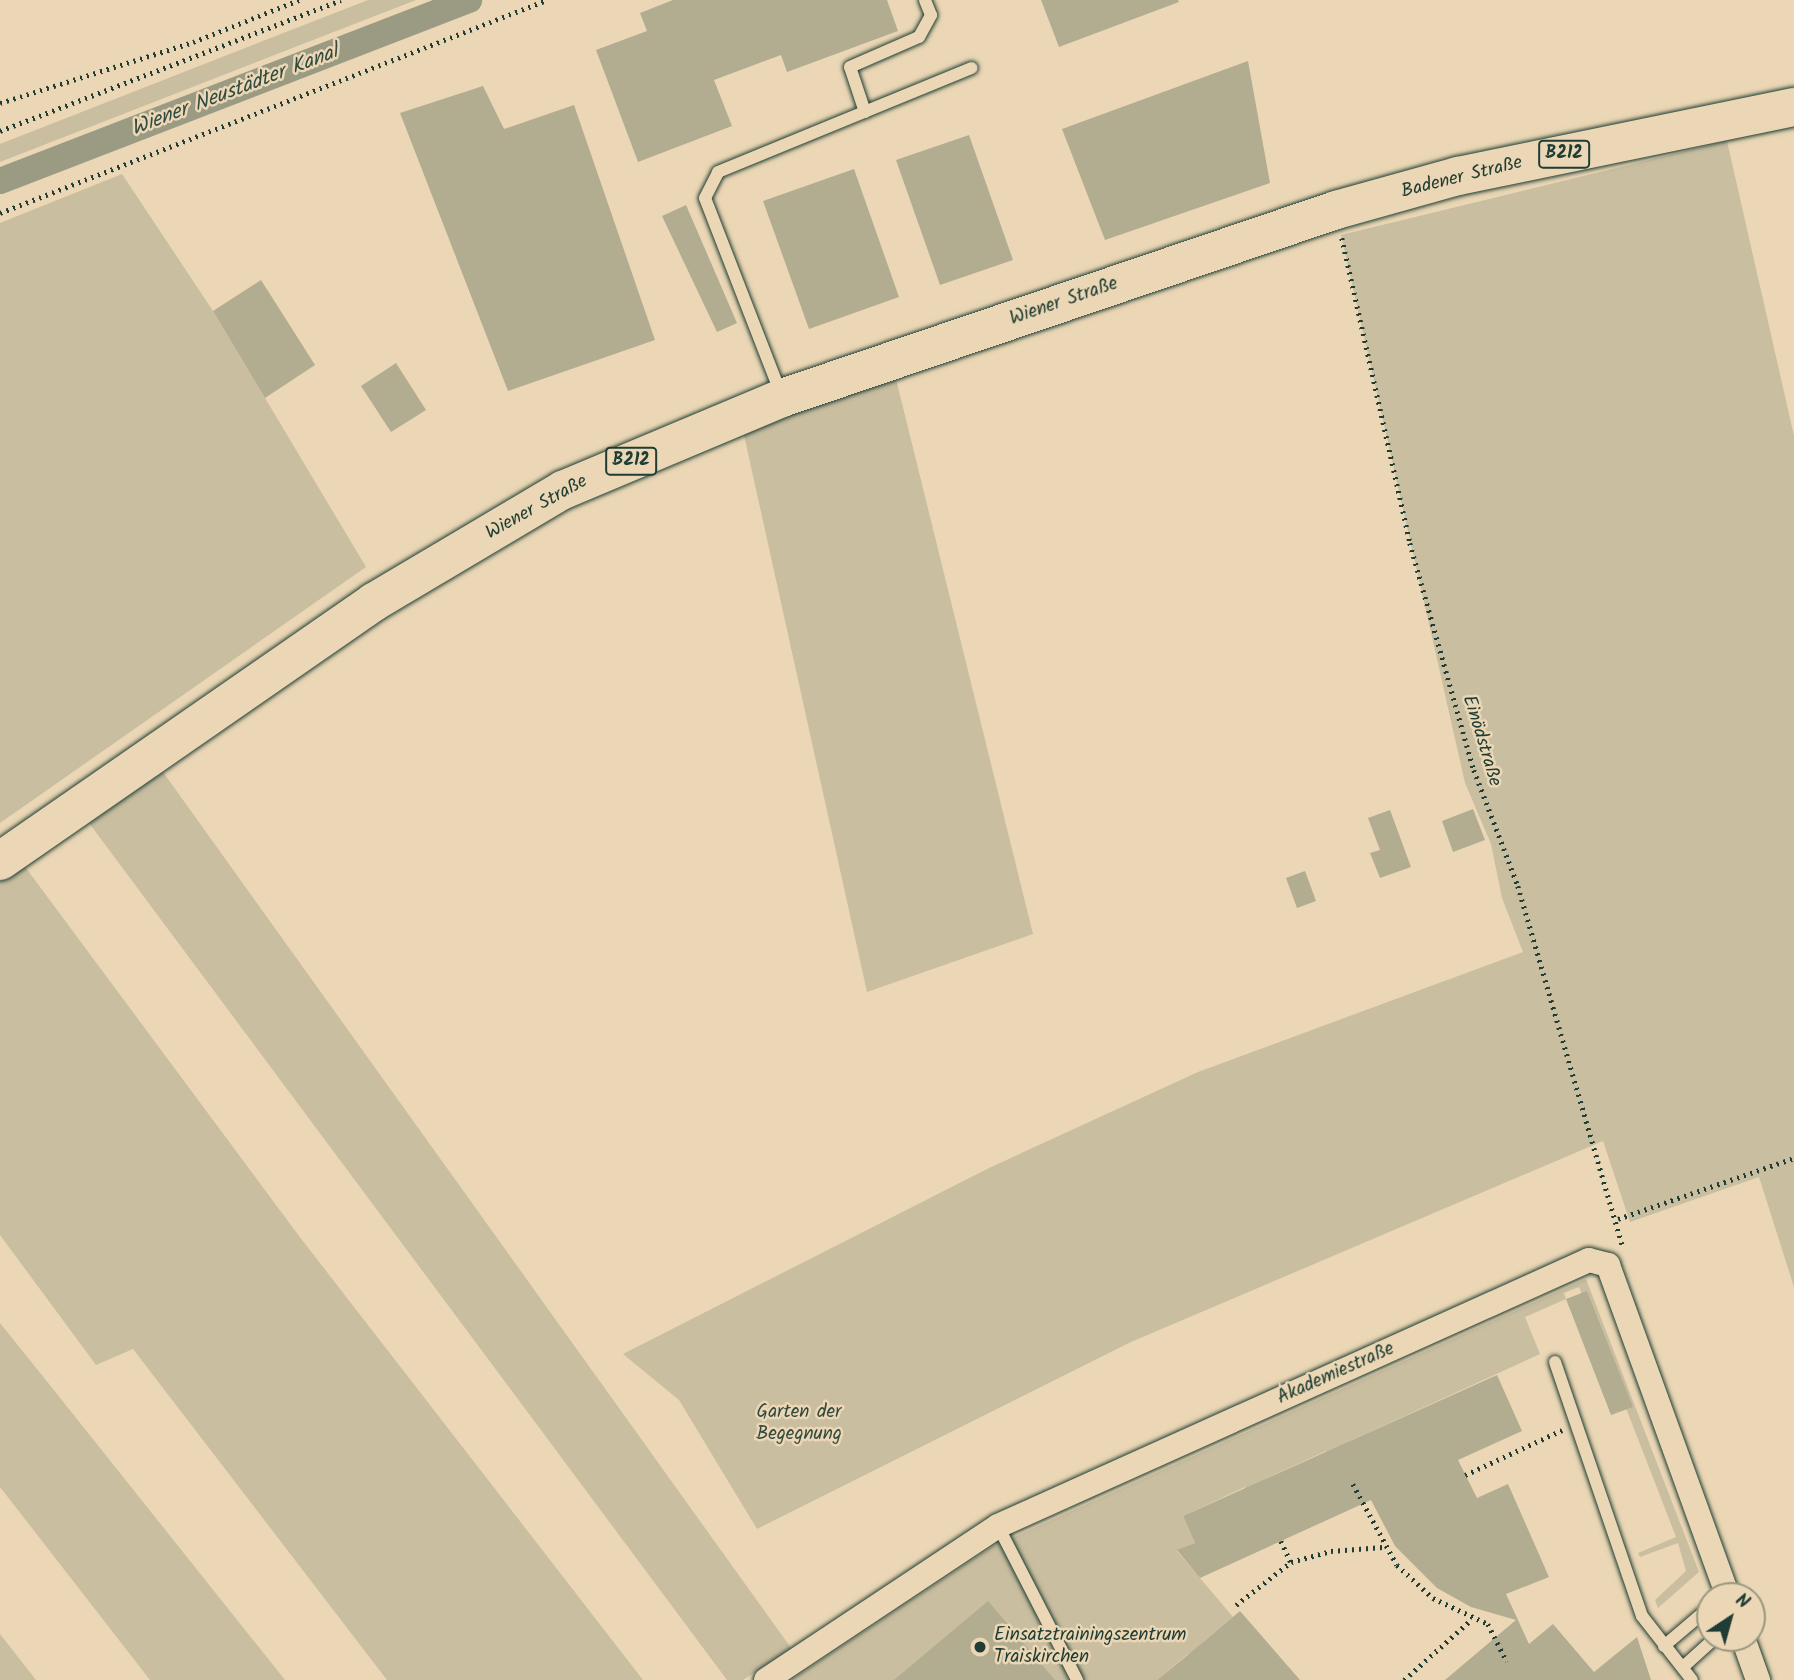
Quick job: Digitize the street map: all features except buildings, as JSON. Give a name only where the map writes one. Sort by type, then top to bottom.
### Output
[{"type":"main road","name":"Badener Straße","points":[[1336,210],[1458,176],[1794,107]]},
{"type":"main road","name":"Wiener Straße","points":[[0,861],[374,602],[563,490],[782,398],[1336,210]]},
{"type":"street","name":"Akademiestraße","points":[[766,1680],[998,1526],[1589,1260],[1608,1265]]},
{"type":"street","points":[[1608,1265],[1723,1582]]},
{"type":"street","points":[[1748,1652],[1759,1680]]},
{"type":"lane","points":[[865,112],[850,67],[919,37],[930,15],[925,0]]},
{"type":"lane","points":[[782,398],[705,198],[718,172],[971,68]]},
{"type":"lane","points":[[1555,1362],[1623,1570],[1642,1616],[1692,1680]]},
{"type":"lane","points":[[998,1526],[1077,1680]]},
{"type":"lane","points":[[1664,1646],[1696,1619]]},
{"type":"lane","points":[[1683,1667],[1700,1652]]},
{"type":"path","points":[[0,103],[193,42],[299,0]]},
{"type":"path","points":[[0,131],[341,0]]},
{"type":"path","points":[[0,213],[547,0]]},
{"type":"path","name":"Einödstraße","points":[[1336,210],[1410,544],[1466,744],[1517,886],[1618,1219],[1624,1251],[1608,1265]]},
{"type":"path","points":[[1618,1219],[1794,1158]]},
{"type":"path","points":[[1465,1475],[1575,1423]]},
{"type":"path","points":[[1353,1484],[1384,1547],[1433,1598],[1472,1619],[1488,1624],[1507,1662]]},
{"type":"path","points":[[1281,1541],[1291,1562]]},
{"type":"path","points":[[1236,1605],[1291,1562],[1331,1551],[1384,1547]]},
{"type":"path","points":[[1404,1680],[1472,1619]]},
{"type":"path","points":[[1411,1674],[1416,1680]]},
{"type":"green space","points":[[368,0],[416,0],[0,162],[0,144]]},
{"type":"green space","name":"Garten der Begegnung","points":[[1727,141],[1794,436],[1794,1287],[1759,1177],[1630,1222],[1603,1141],[1131,1342],[757,1529],[679,1400],[623,1354],[989,1168],[1198,1072],[1523,952],[1502,898],[1491,844],[1465,783],[1341,235]]},
{"type":"green space","points":[[122,174],[213,311],[366,567],[0,823],[0,223]]},
{"type":"green space","points":[[896,379],[1033,934],[867,992],[742,426]]},
{"type":"green space","points":[[163,772],[791,1648],[743,1680],[727,1680],[89,823]]},
{"type":"green space","points":[[23,864],[299,1236],[643,1680],[387,1680],[133,1349],[96,1365],[0,1235],[0,880]]},
{"type":"green space","points":[[1586,1279],[1699,1572],[1658,1608],[1655,1600],[1686,1571],[1678,1543],[1640,1557],[1638,1553],[1676,1537],[1579,1287],[1564,1293],[1566,1299],[1525,1317],[1540,1354],[1350,1441],[1330,1460],[1326,1451],[1265,1479],[1249,1496],[1245,1487],[1183,1516],[1195,1543],[1177,1551],[1233,1617],[1204,1641],[1195,1661],[1188,1654],[1157,1680],[791,1680],[992,1547]]},
{"type":"green space","points":[[0,1323],[285,1680],[150,1680],[0,1487]]},
{"type":"green space","points":[[0,1634],[36,1680],[0,1680]]},
{"type":"waterway","name":"Wiener Neustädter Kanal","points":[[0,181],[469,0]]},
{"type":"place","name":"Einsatztrainingszentrum Traiskirchen","points":[[980,1647]]}]
